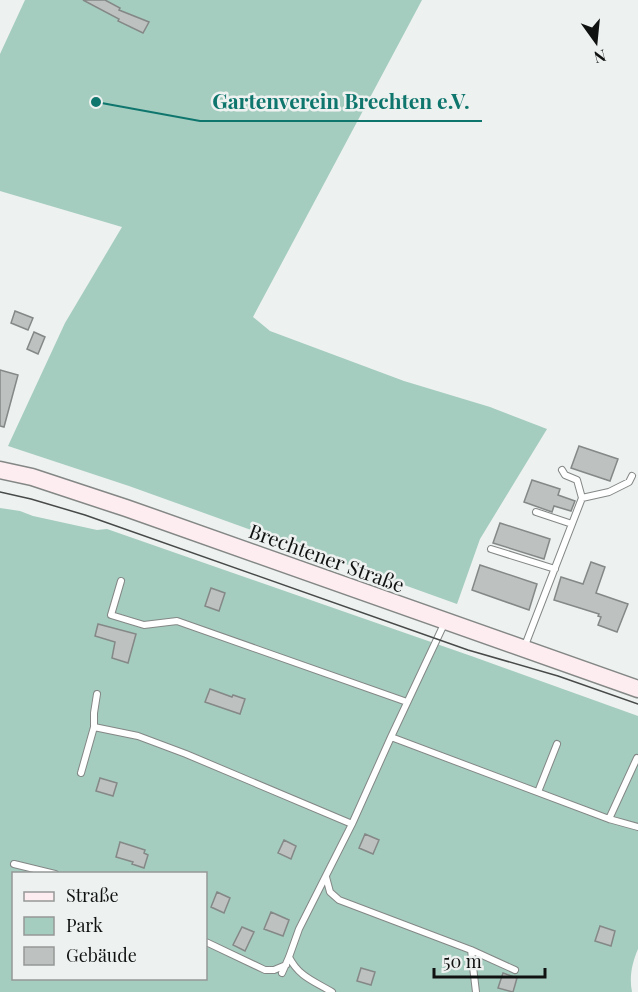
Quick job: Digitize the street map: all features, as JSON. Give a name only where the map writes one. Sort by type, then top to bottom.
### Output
[{"type":"main road","name":"Brechtener Straße","points":[[0,470],[32,477],[126,508],[638,689]]},
{"type":"lane","points":[[524,648],[582,498],[577,480],[565,475],[562,470]]},
{"type":"lane","points":[[582,498],[609,492],[629,482],[632,476]]},
{"type":"lane","points":[[536,512],[572,524]]},
{"type":"lane","points":[[491,549],[555,569]]},
{"type":"lane","points":[[121,581],[111,615],[144,625],[177,621],[407,702]]},
{"type":"lane","points":[[282,973],[299,929],[352,824],[445,622]]},
{"type":"lane","points":[[81,773],[94,727],[97,694]]},
{"type":"lane","points":[[94,727],[138,736],[186,754],[352,824]]},
{"type":"lane","points":[[391,736],[609,819],[638,827]]},
{"type":"lane","points":[[538,792],[557,744]]},
{"type":"lane","points":[[609,819],[637,758]]},
{"type":"lane","points":[[14,864],[50,872]]},
{"type":"lane","points":[[326,876],[330,892],[339,900],[471,950],[515,970]]},
{"type":"lane","points":[[207,942],[265,970],[274,970],[286,965]]},
{"type":"lane","points":[[471,950],[476,992]]},
{"type":"lane","points":[[290,957],[303,976],[332,992]]},
{"type":"green space","points":[[25,0],[422,0],[253,317],[270,331],[404,381],[490,407],[547,429],[480,539],[457,604],[129,486],[8,446],[65,323],[122,227],[0,191],[0,54]]},
{"type":"green space","points":[[0,508],[97,530],[107,529],[638,716],[638,949],[632,970],[632,992],[0,992]]},
{"type":"building","points":[[83,0],[105,0],[120,8],[119,10],[149,22],[143,33]]},
{"type":"building","points":[[15,311],[33,318],[28,330],[11,323]]},
{"type":"building","points":[[34,332],[45,337],[38,354],[27,349]]},
{"type":"building","points":[[0,370],[18,375],[4,427],[0,426]]},
{"type":"building","points":[[579,446],[618,459],[610,481],[571,468]]},
{"type":"building","points":[[532,480],[560,489],[558,495],[575,501],[571,511],[554,506],[552,512],[524,502]]},
{"type":"building","points":[[500,523],[550,539],[544,559],[493,543]]},
{"type":"building","points":[[591,562],[605,567],[596,593],[628,604],[617,632],[598,625],[601,617],[598,616],[599,614],[554,600],[561,577],[583,584]]},
{"type":"building","points":[[480,565],[537,584],[529,610],[472,590]]},
{"type":"building","points":[[211,588],[225,593],[219,611],[205,606]]},
{"type":"building","points":[[98,624],[136,634],[128,663],[112,658],[115,642],[95,636]]},
{"type":"building","points":[[210,689],[245,699],[240,714],[205,702]]},
{"type":"building","points":[[100,778],[117,783],[113,796],[96,791]]},
{"type":"building","points":[[365,834],[379,840],[373,854],[359,848]]},
{"type":"building","points":[[284,840],[296,846],[291,859],[278,853]]},
{"type":"building","points":[[120,842],[145,850],[144,853],[148,855],[144,868],[116,857]]},
{"type":"building","points":[[217,892],[230,898],[224,913],[211,907]]},
{"type":"building","points":[[271,912],[289,920],[283,936],[264,929]]},
{"type":"building","points":[[600,926],[615,931],[611,946],[595,941]]},
{"type":"building","points":[[242,927],[254,932],[245,951],[233,945]]},
{"type":"building","points":[[361,968],[375,972],[371,985],[357,981]]},
{"type":"building","points":[[503,973],[517,978],[513,992],[498,988]]},
{"type":"tram line","points":[[0,492],[85,515],[468,650],[558,676],[638,704]]},
{"type":"place","name":"Gartenverein Brechten e.V.","points":[[96,102]]}]
